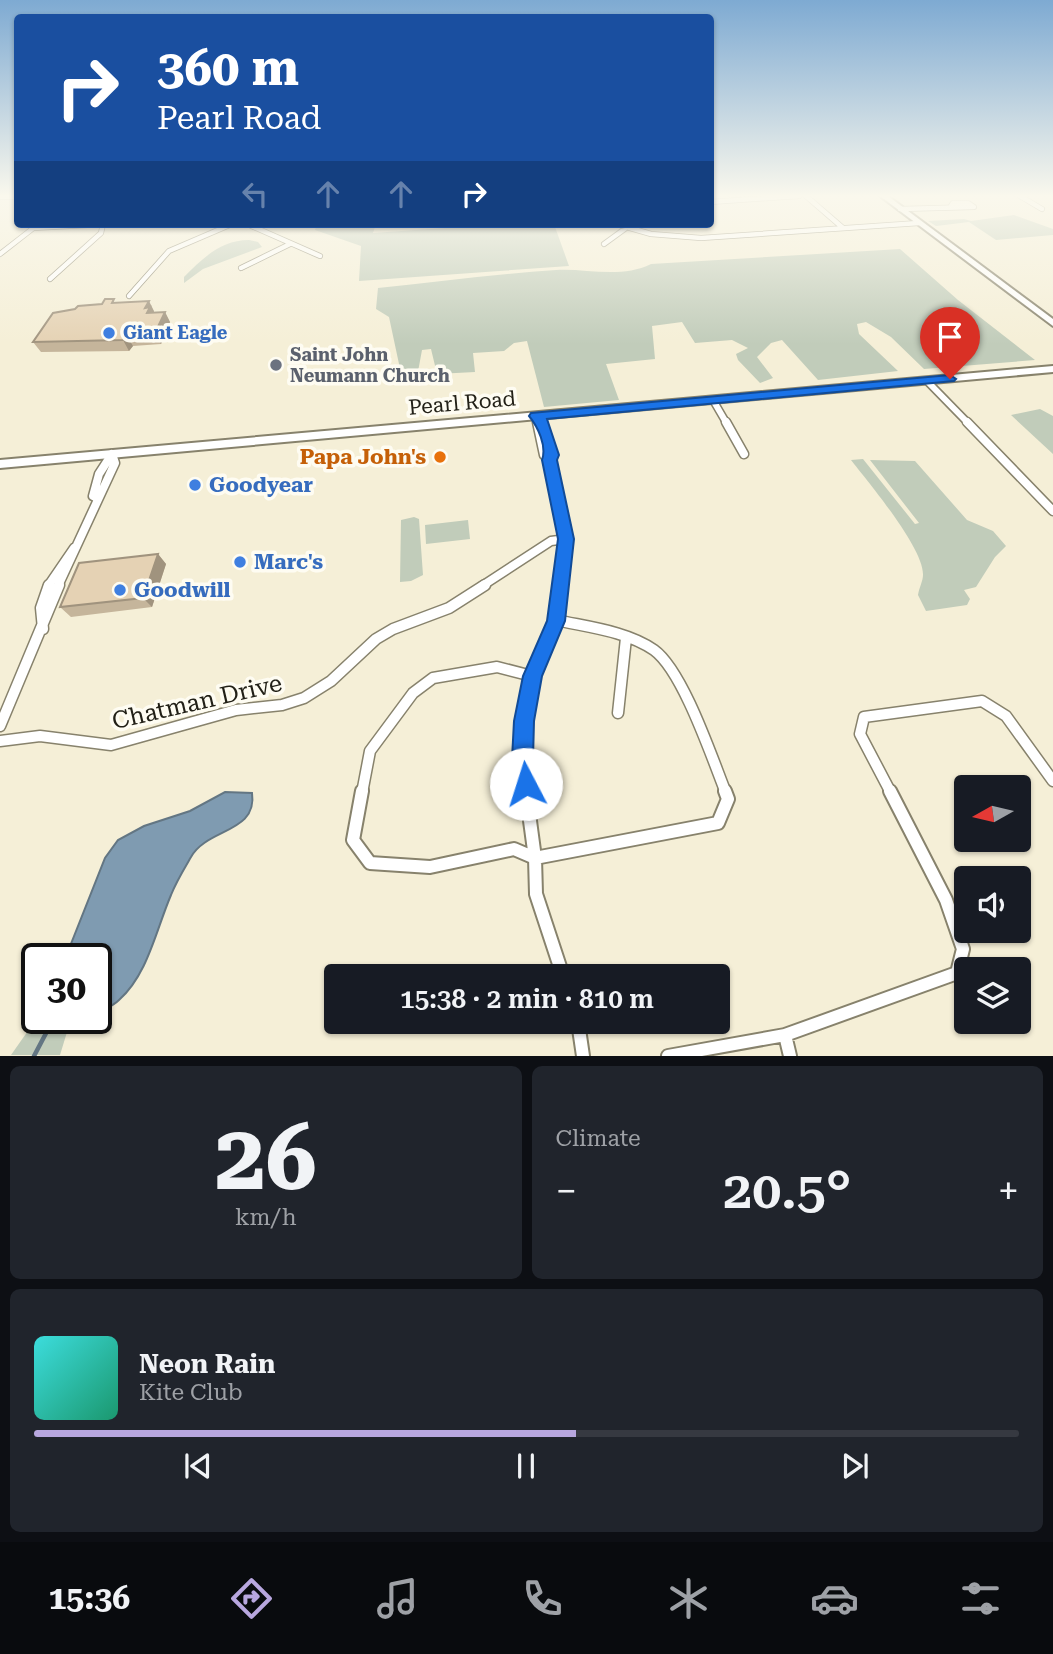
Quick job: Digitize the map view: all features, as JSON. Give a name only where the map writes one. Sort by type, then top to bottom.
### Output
[{"type":"main road","name":"Pearl Road","points":[[0,464],[1053,369]]},
{"type":"street","points":[[50,279],[87,245]]},
{"type":"street","points":[[130,296],[169,251],[182,245]]},
{"type":"street","points":[[241,268],[287,245]]},
{"type":"street","points":[[293,245],[320,256]]},
{"type":"street","points":[[949,245],[1053,323]]},
{"type":"street","points":[[927,381],[1053,511]]},
{"type":"street","points":[[713,400],[744,454]]},
{"type":"street","points":[[536,416],[544,455],[550,460],[566,539],[556,621],[532,676],[524,721],[522,759],[535,858],[536,894],[559,964]]},
{"type":"street","points":[[0,726],[97,498],[93,496],[94,486],[103,464],[112,454]]},
{"type":"street","name":"Chatman Drive","points":[[0,741],[40,736],[111,745],[236,710],[282,705],[304,698],[331,681],[376,639],[393,629],[449,608],[551,541],[566,539]]},
{"type":"street","points":[[532,676],[497,667],[433,678],[413,693],[370,751],[353,840],[370,863],[430,867],[514,849],[535,858],[718,823],[728,799],[706,741],[677,681],[657,651],[626,638],[556,621]]},
{"type":"street","points":[[618,713],[626,638]]},
{"type":"street","points":[[668,1055],[785,1035],[957,973],[963,949],[946,900],[860,734],[864,717],[982,701],[1006,716],[1053,781]]},
{"type":"street","points":[[580,1034],[583,1055]]},
{"type":"street","points":[[785,1035],[790,1055]]},
{"type":"green space","points":[[359,245],[562,245],[569,266],[359,281]]},
{"type":"green space","points":[[221,247],[262,247],[203,269],[184,283],[184,277],[198,263]]},
{"type":"green space","points":[[900,249],[958,300],[1035,360],[924,369],[891,337],[866,322],[857,324],[859,334],[898,371],[818,380],[782,340],[771,343],[757,357],[773,378],[760,383],[738,360],[736,354],[748,348],[732,340],[695,343],[682,322],[652,326],[655,359],[606,364],[619,400],[544,407],[527,341],[514,343],[504,351],[473,353],[475,372],[437,374],[431,349],[422,350],[417,377],[402,378],[389,317],[376,309],[378,288],[556,270],[615,272],[651,264]]},
{"type":"green space","points":[[1040,409],[1053,416],[1053,454],[1011,415]]},
{"type":"green space","points":[[863,459],[915,524],[919,523],[870,460],[915,461],[967,520],[993,531],[1006,546],[995,557],[976,587],[964,590],[970,599],[967,605],[926,611],[918,595],[923,577],[921,563],[894,516],[851,460]]},
{"type":"green space","points":[[414,517],[419,519],[423,575],[411,581],[400,582],[401,520]]},
{"type":"green space","points":[[468,520],[470,539],[426,544],[425,525]]},
{"type":"green space","points":[[26,1034],[66,1034],[60,1055],[11,1055]]},
{"type":"water","points":[[225,792],[252,793],[252,806],[247,816],[240,823],[208,840],[191,857],[173,890],[144,965],[129,989],[112,1005],[112,943],[71,943],[105,858],[118,840],[144,826],[190,811]]},
{"type":"building","name":"Giant Eagle","points":[[105,299],[114,299],[112,303],[149,301],[145,308],[150,307],[147,313],[165,312],[155,333],[127,336],[123,340],[33,342],[53,313],[78,306],[102,304]]},
{"type":"building","name":"Goodwill","points":[[158,554],[143,598],[60,607],[79,563]]},
{"type":"waterway","points":[[34,1056],[46,1034]]},
{"type":"place","name":"Giant Eagle","points":[[109,333]]},
{"type":"place","name":"Saint John Neumann Church","points":[[276,365]]},
{"type":"place","name":"Papa John's","points":[[440,457]]},
{"type":"place","name":"Goodyear","points":[[195,485]]},
{"type":"place","name":"Marc's","points":[[240,562]]},
{"type":"place","name":"Goodwill","points":[[120,590]]},
{"type":"route","points":[[526,784],[522,759],[524,721],[532,676],[556,621],[566,539],[550,460],[552,455],[544,424],[536,416],[950,379]]}]
